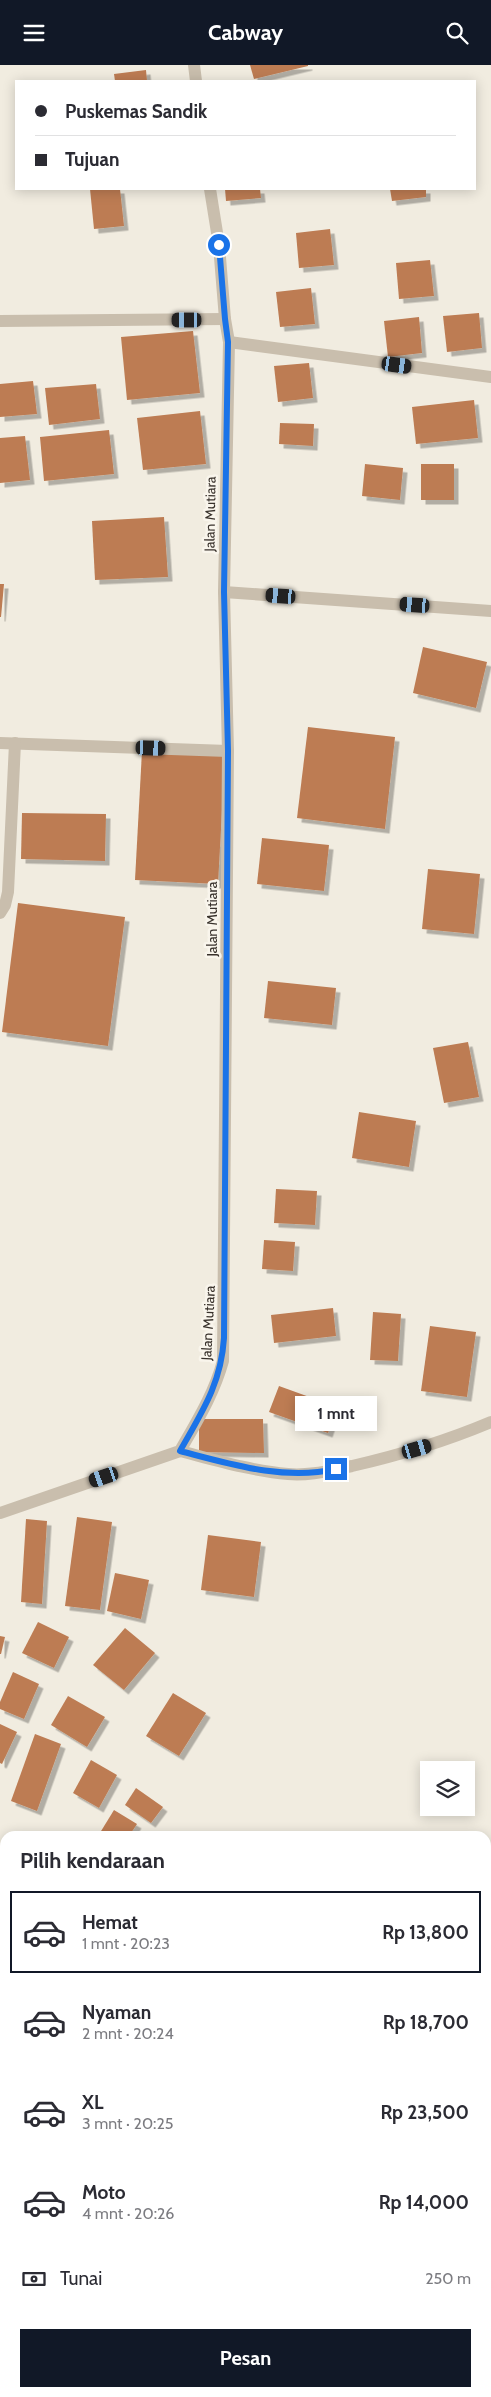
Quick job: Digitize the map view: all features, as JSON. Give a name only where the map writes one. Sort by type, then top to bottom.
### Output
[{"type":"street","points":[[194,65],[196,80]]},
{"type":"street","name":"Jalan Mutiara","points":[[180,1451],[217,1383],[223,1361],[224,1338],[228,751],[224,592],[228,342],[219,245],[210,190]]},
{"type":"street","points":[[0,321],[225,319]]},
{"type":"street","points":[[228,342],[491,377]]},
{"type":"street","points":[[224,592],[491,611]]},
{"type":"street","points":[[0,743],[228,751]]},
{"type":"street","points":[[0,913],[5,905],[8,892],[15,743]]},
{"type":"street","points":[[0,1513],[180,1451],[231,1464],[288,1474],[319,1473],[388,1458],[438,1443],[491,1423]]},
{"type":"building","points":[[250,65],[308,65],[308,66],[254,79]]},
{"type":"building","points":[[146,70],[147,80],[115,80],[114,74]]},
{"type":"building","points":[[90,190],[120,190],[124,226],[94,229]]},
{"type":"building","points":[[225,190],[260,190],[261,198],[226,201]]},
{"type":"building","points":[[390,190],[426,190],[426,197],[392,201]]},
{"type":"building","points":[[330,229],[334,265],[299,268],[296,233]]},
{"type":"building","points":[[430,260],[434,296],[399,299],[396,263]]},
{"type":"building","points":[[311,288],[315,324],[280,327],[276,292]]},
{"type":"building","points":[[479,313],[482,348],[447,352],[443,316]]},
{"type":"building","points":[[419,317],[422,353],[388,357],[384,321]]},
{"type":"building","points":[[193,331],[200,393],[127,400],[121,337]]},
{"type":"building","points":[[309,363],[313,398],[278,402],[274,366]]},
{"type":"building","points":[[33,381],[37,414],[0,417],[0,384]]},
{"type":"building","points":[[96,384],[100,419],[49,425],[45,388]]},
{"type":"building","points":[[474,400],[478,438],[416,444],[412,407]]},
{"type":"building","points":[[200,411],[206,464],[143,470],[137,418]]},
{"type":"building","points":[[280,423],[314,424],[313,446],[279,444]]},
{"type":"building","points":[[109,430],[114,474],[44,481],[40,437]]},
{"type":"building","points":[[25,436],[30,480],[0,483],[0,438]]},
{"type":"building","points":[[365,464],[403,468],[400,500],[362,496]]},
{"type":"building","points":[[421,464],[454,464],[454,500],[421,500]]},
{"type":"building","points":[[164,517],[168,577],[95,580],[92,521]]},
{"type":"building","points":[[0,584],[4,584],[1,617],[0,617]]},
{"type":"building","points":[[423,647],[487,662],[476,708],[413,693]]},
{"type":"building","points":[[308,727],[395,737],[385,829],[297,818]]},
{"type":"building","points":[[142,751],[225,755],[218,884],[135,880]]},
{"type":"building","points":[[22,813],[106,814],[105,861],[21,859]]},
{"type":"building","points":[[262,838],[329,845],[324,891],[257,884]]},
{"type":"building","points":[[428,869],[480,874],[474,934],[422,929]]},
{"type":"building","points":[[18,903],[125,917],[108,1046],[2,1032]]},
{"type":"building","points":[[268,981],[336,988],[332,1025],[264,1018]]},
{"type":"building","points":[[468,1042],[479,1097],[444,1103],[433,1048]]},
{"type":"building","points":[[359,1112],[416,1121],[409,1167],[352,1158]]},
{"type":"building","points":[[276,1189],[317,1191],[315,1225],[274,1223]]},
{"type":"building","points":[[264,1240],[295,1242],[293,1271],[262,1269]]},
{"type":"building","points":[[333,1308],[336,1336],[274,1343],[271,1315]]},
{"type":"building","points":[[373,1312],[401,1314],[398,1361],[370,1360]]},
{"type":"building","points":[[430,1326],[476,1332],[467,1397],[421,1391]]},
{"type":"building","points":[[279,1386],[337,1407],[328,1433],[269,1412]]},
{"type":"building","points":[[199,1419],[263,1419],[264,1453],[199,1452]]},
{"type":"building","points":[[77,1517],[112,1522],[100,1610],[65,1606]]},
{"type":"building","points":[[26,1519],[47,1521],[42,1604],[21,1602]]},
{"type":"building","points":[[208,1535],[261,1542],[254,1597],[201,1590]]},
{"type":"building","points":[[115,1573],[149,1580],[141,1619],[107,1611]]},
{"type":"building","points":[[38,1622],[69,1637],[54,1668],[22,1653]]},
{"type":"building","points":[[125,1628],[155,1653],[124,1690],[93,1665]]},
{"type":"building","points":[[0,1636],[5,1637],[1,1654],[0,1654]]},
{"type":"building","points":[[13,1672],[39,1684],[24,1719],[0,1709],[0,1702]]},
{"type":"building","points":[[173,1693],[206,1713],[179,1756],[146,1736]]},
{"type":"building","points":[[68,1696],[105,1717],[87,1747],[51,1725]]},
{"type":"building","points":[[0,1724],[17,1732],[2,1764],[0,1763]]},
{"type":"building","points":[[35,1734],[61,1744],[37,1811],[11,1801]]},
{"type":"building","points":[[91,1760],[117,1775],[99,1808],[73,1793]]},
{"type":"building","points":[[136,1788],[163,1807],[151,1823],[125,1805]]},
{"type":"building","points":[[114,1810],[137,1824],[132,1831],[101,1831]]},
{"type":"route","points":[[219,245],[228,342],[224,592],[228,751],[224,1338],[223,1361],[217,1383],[180,1451],[231,1464],[288,1474],[319,1473],[336,1469]]}]
